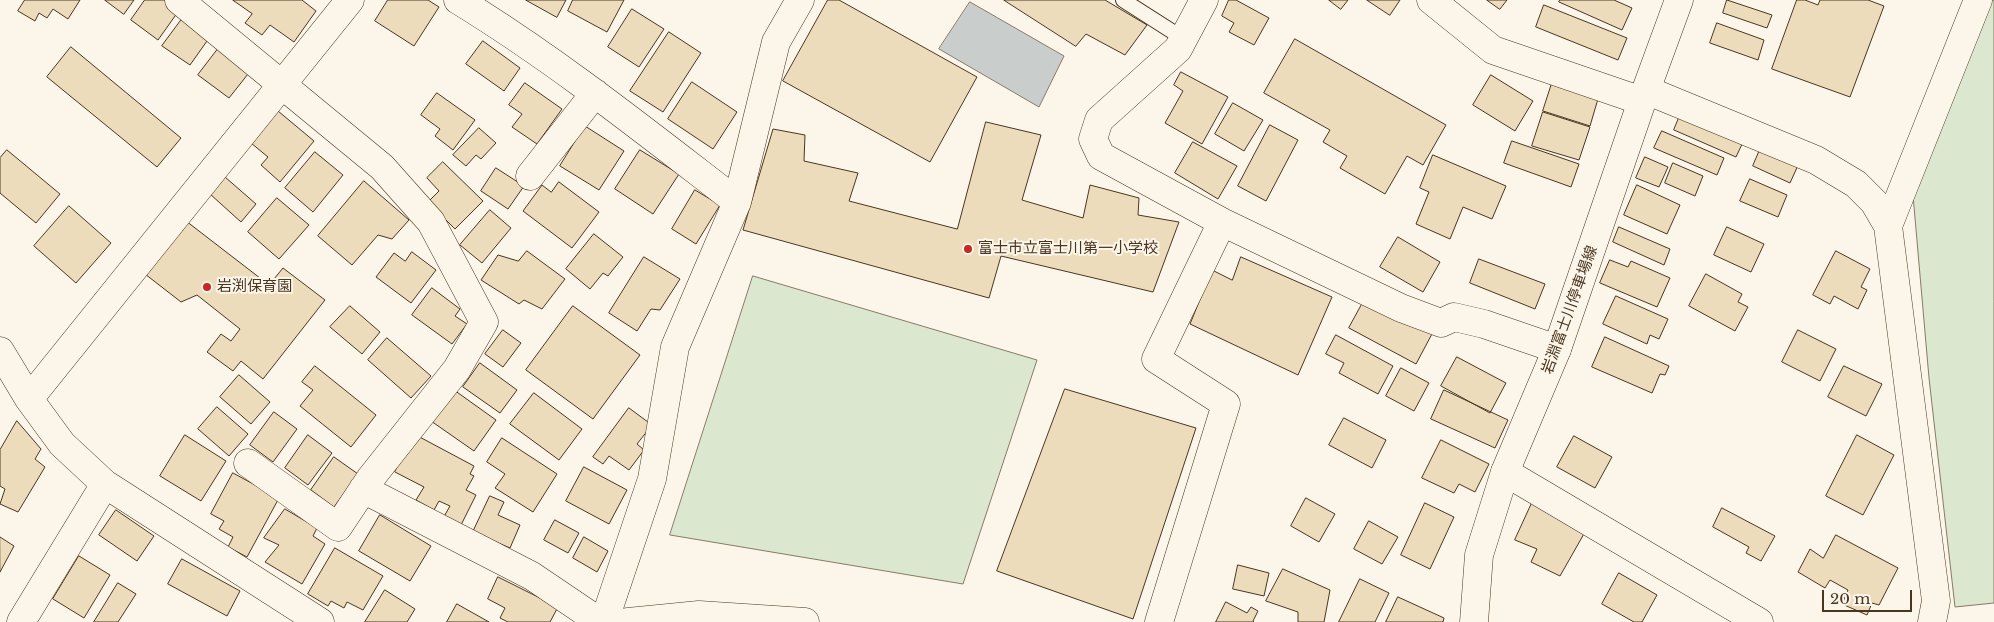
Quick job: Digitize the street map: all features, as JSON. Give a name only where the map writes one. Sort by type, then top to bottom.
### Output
[{"type":"street","points":[[179,0],[382,167],[431,222],[484,322],[457,370],[362,489],[338,527],[248,463]]},
{"type":"street","points":[[29,399],[350,0]]},
{"type":"street","points":[[458,0],[495,10],[595,93],[737,202]]},
{"type":"street","points":[[604,622],[652,479],[675,347],[737,202],[776,42],[800,0]]},
{"type":"street","points":[[1204,0],[1178,50],[1099,120],[1093,139],[1101,156],[1222,222],[1401,308],[1441,323],[1454,318],[1484,324],[1557,349]]},
{"type":"street","points":[[1431,0],[1493,50],[1644,95],[1816,160],[1856,184],[1874,202],[1888,226],[1936,601],[1932,622]]},
{"type":"street","name":"岩淵富士川停車場線","points":[[1474,622],[1479,554],[1505,472],[1557,349],[1644,95],[1679,0]]},
{"type":"street","points":[[1888,226],[1978,0]]},
{"type":"street","points":[[530,176],[595,93]]},
{"type":"street","points":[[1159,622],[1226,404],[1156,359],[1222,222]]},
{"type":"street","points":[[0,351],[29,399],[62,444],[105,484],[320,622]]},
{"type":"street","points":[[1505,472],[1759,622]]},
{"type":"street","points":[[21,622],[105,484]]},
{"type":"street","points":[[362,489],[532,576],[600,622]]},
{"type":"street","points":[[628,622],[699,615],[805,622]]},
{"type":"lane","points":[[1123,0],[1184,39]]},
{"type":"green space","points":[[1983,0],[1994,0],[1994,603],[1955,607],[1929,378],[1913,195]]},
{"type":"green space","points":[[753,276],[1037,360],[963,584],[670,535]]},
{"type":"shaded area","points":[[970,2],[1064,56],[1039,107],[939,49]]},
{"type":"building","points":[[25,0],[80,0],[68,19],[53,9],[47,18],[39,13],[35,21],[18,11]]},
{"type":"building","points":[[105,0],[134,0],[124,14]]},
{"type":"building","points":[[145,0],[168,0],[180,9],[158,40],[131,20]]},
{"type":"building","points":[[233,0],[302,0],[316,11],[294,42],[270,25],[262,35],[245,23],[252,14]]},
{"type":"building","points":[[388,0],[428,0],[439,7],[414,46],[375,21]]},
{"type":"building","points":[[526,0],[566,0],[557,17]]},
{"type":"building","points":[[573,0],[624,0],[607,32],[568,11]]},
{"type":"building","points":[[828,0],[839,0],[977,77],[930,162],[783,81]]},
{"type":"building","points":[[1004,0],[1105,0],[1147,25],[1125,55],[1086,34],[1076,46]]},
{"type":"building","points":[[1229,0],[1236,0],[1269,18],[1254,45],[1229,32],[1234,23],[1222,16]]},
{"type":"building","points":[[1329,0],[1348,0],[1341,9]]},
{"type":"building","points":[[1367,0],[1400,0],[1390,15]]},
{"type":"building","points":[[1487,0],[1507,0],[1500,9]]},
{"type":"building","points":[[1560,0],[1614,0],[1632,8],[1622,30],[1559,2]]},
{"type":"building","points":[[1727,0],[1772,15],[1767,28],[1723,13]]},
{"type":"building","points":[[1797,0],[1805,0],[1818,5],[1820,0],[1868,0],[1884,6],[1850,97],[1772,69]]},
{"type":"building","points":[[1544,5],[1627,38],[1618,60],[1536,27]]},
{"type":"building","points":[[632,9],[664,29],[639,67],[608,47]]},
{"type":"building","points":[[185,15],[212,34],[190,65],[162,46]]},
{"type":"building","points":[[1717,23],[1764,40],[1758,60],[1710,43]]},
{"type":"building","points":[[669,32],[701,53],[663,112],[630,91]]},
{"type":"building","points":[[1295,39],[1446,125],[1423,165],[1407,156],[1385,194],[1340,168],[1347,156],[1323,142],[1330,130],[1264,93]]},
{"type":"building","points":[[483,41],[520,68],[504,91],[466,64]]},
{"type":"building","points":[[221,45],[252,69],[229,98],[198,75]]},
{"type":"building","points":[[71,47],[181,138],[157,167],[47,77]]},
{"type":"building","points":[[1181,72],[1228,97],[1202,144],[1165,123],[1183,91],[1174,85]]},
{"type":"building","points":[[1491,75],[1533,101],[1515,131],[1473,105]]},
{"type":"building","points":[[1554,77],[1600,92],[1590,126],[1543,111]]},
{"type":"building","points":[[692,82],[737,112],[713,149],[668,119]]},
{"type":"building","points":[[525,83],[562,109],[537,144],[512,127],[522,114],[509,105]]},
{"type":"building","points":[[437,93],[475,120],[453,150],[435,136],[440,129],[421,115]]},
{"type":"building","points":[[1233,103],[1263,120],[1244,151],[1215,134]]},
{"type":"building","points":[[278,111],[314,141],[280,182],[261,165],[268,157],[251,143]]},
{"type":"building","points":[[1543,112],[1590,127],[1579,160],[1532,146]]},
{"type":"building","points":[[1681,113],[1744,140],[1736,157],[1674,130]]},
{"type":"building","points":[[986,122],[1041,135],[1022,200],[1083,218],[1090,185],[1139,198],[1138,215],[1179,222],[1153,292],[1001,256],[989,298],[743,230],[773,129],[805,135],[804,161],[858,173],[849,201],[957,229]]},
{"type":"building","points":[[1270,125],[1298,140],[1266,201],[1238,186]]},
{"type":"building","points":[[585,126],[624,151],[599,190],[560,166]]},
{"type":"building","points":[[479,128],[496,143],[481,159],[476,155],[466,166],[453,155]]},
{"type":"building","points":[[1662,131],[1724,158],[1717,175],[1654,148]]},
{"type":"building","points":[[1512,141],[1579,164],[1571,187],[1504,163]]},
{"type":"building","points":[[1193,142],[1237,166],[1218,199],[1175,173]]},
{"type":"building","points":[[1762,145],[1800,161],[1790,183],[1753,166]]},
{"type":"building","points":[[7,150],[60,194],[36,223],[0,193],[0,158]]},
{"type":"building","points":[[640,150],[679,174],[653,214],[615,189]]},
{"type":"building","points":[[315,152],[343,175],[313,212],[285,188]]},
{"type":"building","points":[[1433,155],[1506,186],[1492,219],[1463,207],[1450,239],[1416,224],[1429,192],[1420,188]]},
{"type":"building","points":[[1645,157],[1668,167],[1659,187],[1636,178]]},
{"type":"building","points":[[443,162],[483,201],[455,229],[428,202],[439,191],[427,178]]},
{"type":"building","points":[[1673,163],[1703,176],[1695,196],[1665,183]]},
{"type":"building","points":[[496,168],[524,186],[508,209],[481,191]]},
{"type":"building","points":[[225,177],[256,204],[241,222],[210,194]]},
{"type":"building","points":[[1750,179],[1787,195],[1778,217],[1740,201]]},
{"type":"building","points":[[364,181],[409,220],[392,239],[378,235],[352,265],[318,236]]},
{"type":"building","points":[[559,182],[599,212],[572,248],[523,211],[542,185],[551,192]]},
{"type":"building","points":[[1637,185],[1680,205],[1667,234],[1624,215]]},
{"type":"building","points":[[695,190],[720,205],[696,244],[672,229]]},
{"type":"building","points":[[277,198],[309,225],[279,259],[248,232]]},
{"type":"building","points":[[69,206],[111,243],[76,283],[34,246]]},
{"type":"building","points":[[490,210],[511,228],[482,263],[460,245]]},
{"type":"building","points":[[186,221],[269,285],[283,268],[325,300],[263,379],[241,361],[233,371],[207,352],[221,334],[231,341],[240,329],[197,295],[181,302],[145,274]]},
{"type":"building","points":[[1619,227],[1670,249],[1664,265],[1613,242]]},
{"type":"building","points":[[1727,227],[1764,244],[1751,272],[1714,255]]},
{"type":"building","points":[[594,234],[623,257],[608,276],[603,273],[590,289],[566,269]]},
{"type":"building","points":[[1398,237],[1440,262],[1423,292],[1380,267]]},
{"type":"building","points":[[527,251],[565,279],[542,309],[524,300],[519,304],[481,280],[498,255],[518,261]]},
{"type":"building","points":[[1836,251],[1870,269],[1861,287],[1867,290],[1858,309],[1834,296],[1830,304],[1813,295]]},
{"type":"building","points":[[412,252],[436,270],[411,303],[376,277],[394,253],[405,261]]},
{"type":"building","points":[[644,257],[680,279],[660,310],[651,309],[637,331],[609,313]]},
{"type":"building","points":[[1241,257],[1332,297],[1298,375],[1190,324],[1212,270],[1232,280]]},
{"type":"building","points":[[1479,259],[1545,284],[1535,309],[1470,283]]},
{"type":"building","points":[[1610,260],[1628,267],[1631,261],[1670,278],[1657,307],[1600,283]]},
{"type":"building","points":[[1706,274],[1742,294],[1738,302],[1748,307],[1735,331],[1689,306]]},
{"type":"building","points":[[432,288],[460,309],[455,316],[467,324],[452,344],[412,315]]},
{"type":"building","points":[[1616,296],[1668,319],[1659,339],[1650,335],[1647,344],[1603,324]]},
{"type":"building","points":[[1366,297],[1433,332],[1416,364],[1349,328]]},
{"type":"building","points":[[350,306],[380,332],[362,354],[330,327]]},
{"type":"building","points":[[573,306],[640,355],[593,419],[526,370]]},
{"type":"building","points":[[503,330],[521,343],[503,367],[485,354]]},
{"type":"building","points":[[1798,330],[1836,349],[1820,381],[1782,362]]},
{"type":"building","points":[[1336,335],[1393,366],[1378,394],[1339,373],[1344,363],[1326,354]]},
{"type":"building","points":[[1605,337],[1669,366],[1665,375],[1660,374],[1652,393],[1592,367]]},
{"type":"building","points":[[387,338],[431,376],[411,398],[368,360]]},
{"type":"building","points":[[1457,357],[1506,383],[1490,413],[1441,386]]},
{"type":"building","points":[[480,363],[517,390],[500,413],[463,387]]},
{"type":"building","points":[[315,366],[376,415],[351,447],[300,406],[313,390],[302,382]]},
{"type":"building","points":[[1844,366],[1882,384],[1866,416],[1828,397]]},
{"type":"building","points":[[1401,368],[1429,383],[1414,411],[1386,396]]},
{"type":"building","points":[[239,375],[270,402],[251,424],[220,397]]},
{"type":"building","points":[[1065,389],[1196,428],[1133,619],[997,571]]},
{"type":"building","points":[[454,390],[496,420],[474,451],[431,421]]},
{"type":"building","points":[[1444,390],[1508,420],[1495,448],[1431,419]]},
{"type":"building","points":[[534,393],[582,429],[559,460],[510,424]]},
{"type":"building","points":[[217,407],[248,434],[229,456],[198,429]]},
{"type":"building","points":[[629,408],[652,425],[637,444],[644,450],[629,470],[609,456],[603,464],[593,457]]},
{"type":"building","points":[[274,412],[297,429],[273,462],[250,445]]},
{"type":"building","points":[[1344,418],[1386,440],[1372,468],[1329,445]]},
{"type":"building","points":[[17,421],[41,449],[35,459],[45,467],[18,512],[0,504],[5,489],[0,486],[0,450]]},
{"type":"building","points":[[414,434],[474,466],[470,474],[474,476],[466,490],[476,495],[459,529],[442,520],[450,506],[439,501],[434,510],[416,500],[424,487],[395,472]]},
{"type":"building","points":[[185,435],[226,461],[201,501],[160,476]]},
{"type":"building","points":[[308,435],[332,453],[308,485],[285,468]]},
{"type":"building","points":[[1857,435],[1894,455],[1863,515],[1826,496]]},
{"type":"building","points":[[1574,436],[1612,457],[1595,488],[1557,467]]},
{"type":"building","points":[[502,438],[557,474],[533,512],[495,488],[505,474],[487,462]]},
{"type":"building","points":[[1441,440],[1489,464],[1475,492],[1459,484],[1454,493],[1422,478]]},
{"type":"building","points":[[334,457],[358,474],[334,507],[311,490]]},
{"type":"building","points":[[584,467],[627,490],[609,524],[566,501]]},
{"type":"building","points":[[233,473],[279,498],[247,557],[228,547],[233,537],[219,529],[224,521],[211,514]]},
{"type":"building","points":[[490,496],[504,502],[498,515],[520,525],[510,548],[473,532]]},
{"type":"building","points":[[1306,498],[1335,514],[1319,542],[1291,526]]},
{"type":"building","points":[[1425,503],[1454,517],[1430,569],[1401,555]]},
{"type":"building","points":[[1532,503],[1585,532],[1560,576],[1531,562],[1537,549],[1515,540]]},
{"type":"building","points":[[1722,508],[1775,536],[1761,561],[1746,553],[1749,547],[1713,527]]},
{"type":"building","points":[[285,509],[317,528],[313,536],[325,544],[302,584],[265,562],[279,545],[264,538]]},
{"type":"building","points":[[116,510],[154,536],[137,561],[99,535]]},
{"type":"building","points":[[380,515],[431,546],[410,581],[359,551]]},
{"type":"building","points":[[555,520],[579,533],[568,553],[544,540]]},
{"type":"building","points":[[1369,521],[1398,537],[1382,564],[1354,549]]},
{"type":"building","points":[[1836,535],[1898,568],[1879,605],[1872,603],[1867,615],[1842,604],[1848,590],[1830,580],[1825,588],[1798,572],[1810,549],[1823,558]]},
{"type":"building","points":[[0,537],[14,546],[0,572]]},
{"type":"building","points":[[584,537],[608,551],[597,572],[573,558]]},
{"type":"building","points":[[335,548],[383,576],[363,610],[347,602],[344,608],[331,601],[328,606],[308,594]]},
{"type":"building","points":[[79,556],[110,575],[84,618],[53,599]]},
{"type":"building","points":[[182,559],[240,591],[227,616],[168,584]]},
{"type":"building","points":[[1238,565],[1269,573],[1264,596],[1233,589]]},
{"type":"building","points":[[1283,569],[1330,590],[1324,622],[1298,622],[1298,612],[1266,601]]},
{"type":"building","points":[[1619,573],[1657,595],[1642,622],[1634,622],[1602,604]]},
{"type":"building","points":[[498,577],[558,607],[550,622],[508,622],[500,618],[505,608],[488,599]]},
{"type":"building","points":[[1360,579],[1389,593],[1375,622],[1339,622]]},
{"type":"building","points":[[118,583],[136,594],[118,622],[94,622]]},
{"type":"building","points":[[385,590],[415,609],[407,622],[365,622]]},
{"type":"building","points":[[1398,597],[1444,618],[1443,622],[1386,622]]},
{"type":"building","points":[[1226,602],[1247,613],[1251,607],[1258,611],[1254,622],[1216,622]]},
{"type":"building","points":[[457,604],[489,622],[447,622]]},
{"type":"place","name":"富士市立富士川第一小学校","points":[[968,249]]},
{"type":"place","name":"岩渕保育園","points":[[207,287]]}]
